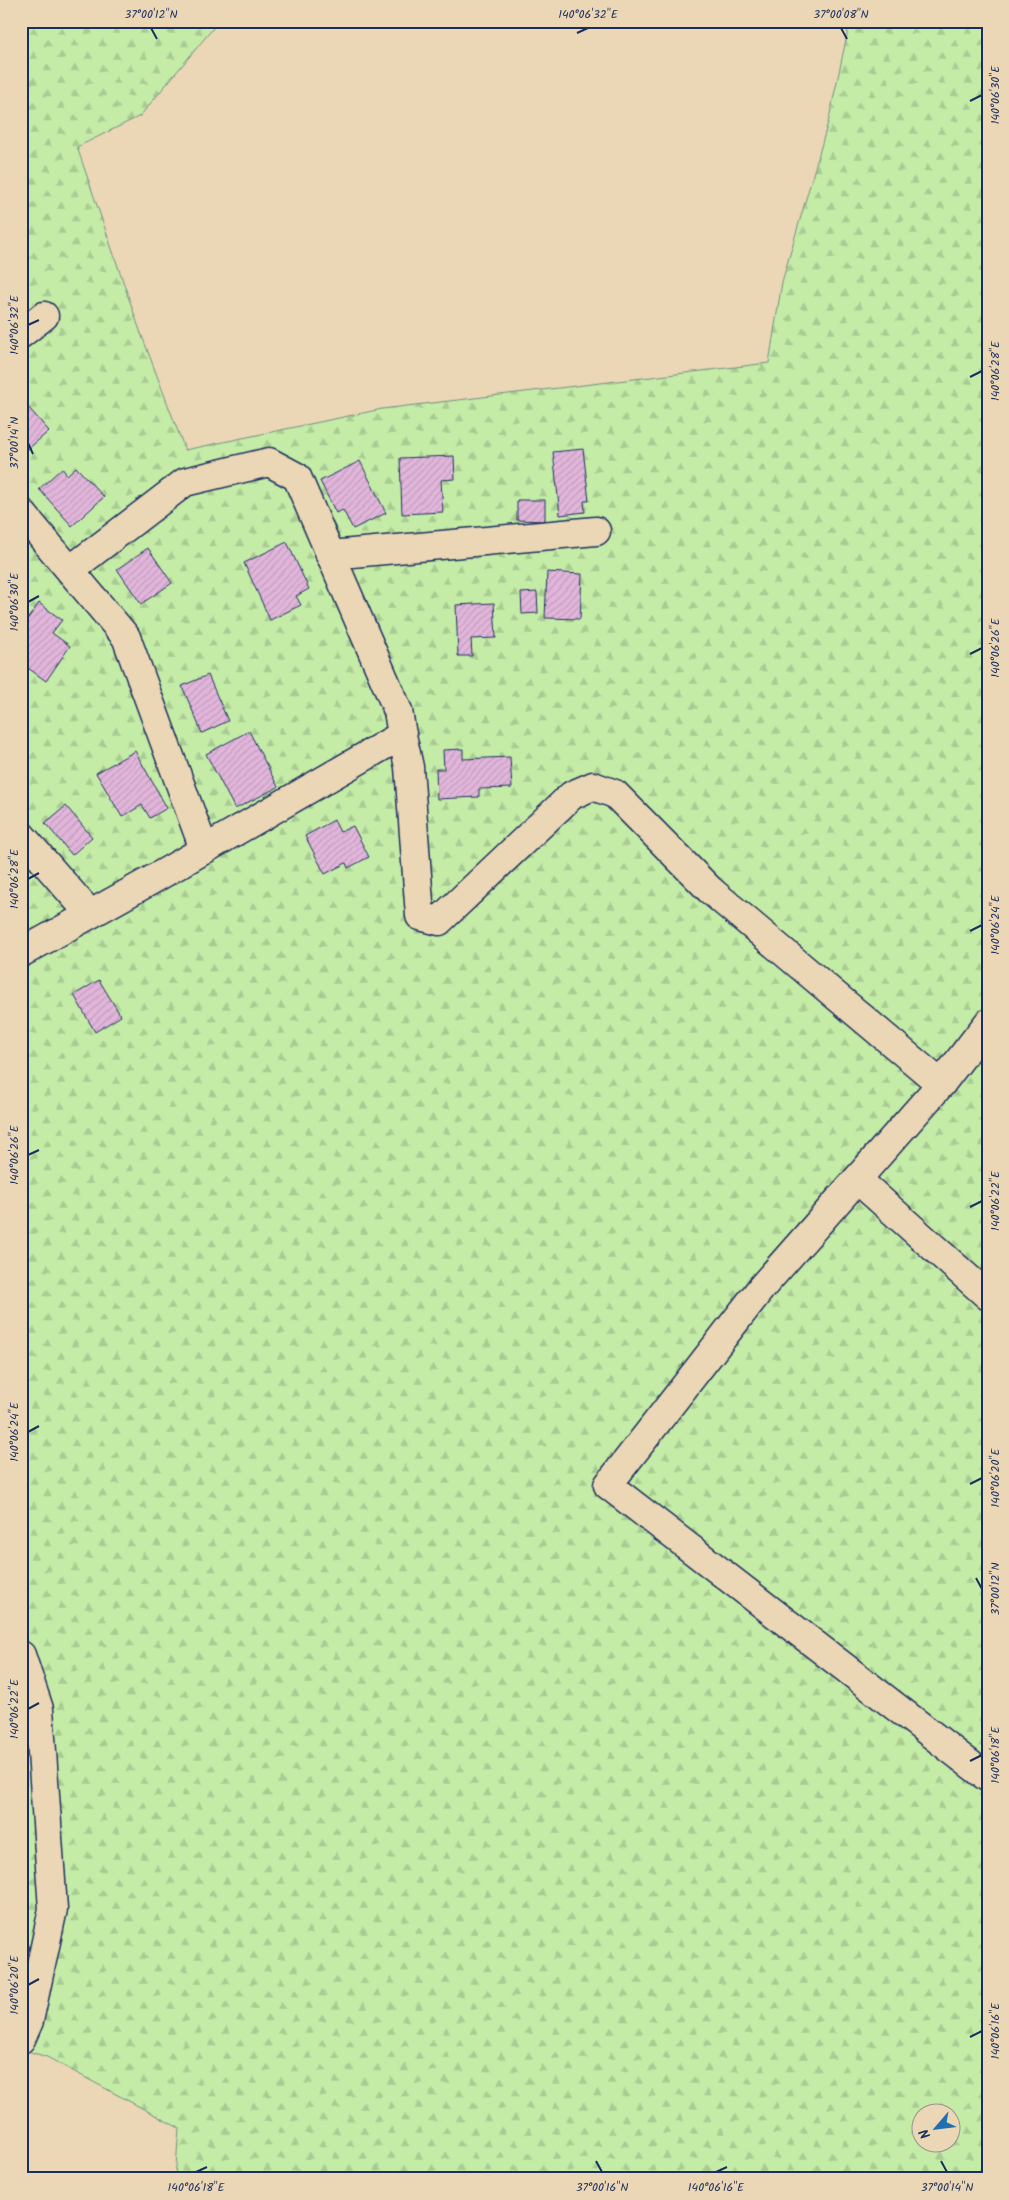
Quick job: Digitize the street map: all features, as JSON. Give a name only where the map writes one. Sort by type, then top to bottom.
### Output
[{"type":"lane","points":[[21,334],[44,316]]},
{"type":"lane","points":[[70,570],[186,482],[270,462],[297,477],[398,711],[409,767],[420,916],[439,921],[572,795],[593,786],[615,794],[710,890],[941,1084]]},
{"type":"lane","points":[[21,512],[126,637],[204,849]]},
{"type":"lane","points":[[330,555],[596,530]]},
{"type":"lane","points":[[21,953],[402,735]]},
{"type":"lane","points":[[21,836],[90,914]]},
{"type":"lane","points":[[988,1023],[941,1084],[762,1287],[608,1485],[988,1778]]},
{"type":"lane","points":[[858,1180],[988,1296]]},
{"type":"lane","points":[[21,1655],[38,1709],[53,1909],[29,2021],[21,2039]]},
{"type":"green space","points":[[21,21],[219,21],[140,116],[77,147],[139,328],[185,450],[382,409],[769,363],[782,282],[829,119],[850,21],[988,21],[988,2179],[175,2179],[179,2128],[47,2057],[21,2049]]},
{"type":"building","points":[[21,399],[49,431],[21,455]]},
{"type":"building","points":[[583,449],[589,501],[584,501],[585,512],[560,515],[553,452]]},
{"type":"building","points":[[454,456],[455,479],[441,480],[443,512],[402,514],[400,458]]},
{"type":"building","points":[[360,461],[386,513],[353,529],[343,510],[336,513],[320,481]]},
{"type":"building","points":[[76,467],[104,497],[72,526],[39,489],[62,468],[67,475]]},
{"type":"building","points":[[517,500],[545,500],[545,521],[517,520]]},
{"type":"building","points":[[287,542],[309,589],[296,596],[301,605],[270,620],[244,563]]},
{"type":"building","points":[[148,548],[172,583],[141,604],[117,569]]},
{"type":"building","points":[[547,572],[582,574],[580,619],[545,618]]},
{"type":"building","points":[[537,592],[538,613],[522,614],[521,593]]},
{"type":"building","points":[[39,603],[62,620],[52,633],[70,646],[46,681],[21,663],[21,628]]},
{"type":"building","points":[[494,603],[496,638],[471,639],[472,656],[458,656],[456,605]]},
{"type":"building","points":[[208,675],[228,721],[202,733],[182,686]]},
{"type":"building","points":[[249,731],[278,787],[235,809],[206,754]]},
{"type":"building","points":[[463,749],[463,759],[510,757],[512,788],[479,789],[479,797],[437,799],[436,769],[444,769],[443,750]]},
{"type":"building","points":[[135,751],[167,808],[150,818],[142,805],[122,817],[96,773]]},
{"type":"building","points":[[66,806],[92,837],[72,855],[45,823]]},
{"type":"building","points":[[334,820],[340,832],[353,826],[369,857],[348,868],[346,863],[325,874],[305,836]]},
{"type":"building","points":[[99,980],[121,1016],[95,1032],[74,995]]}]
